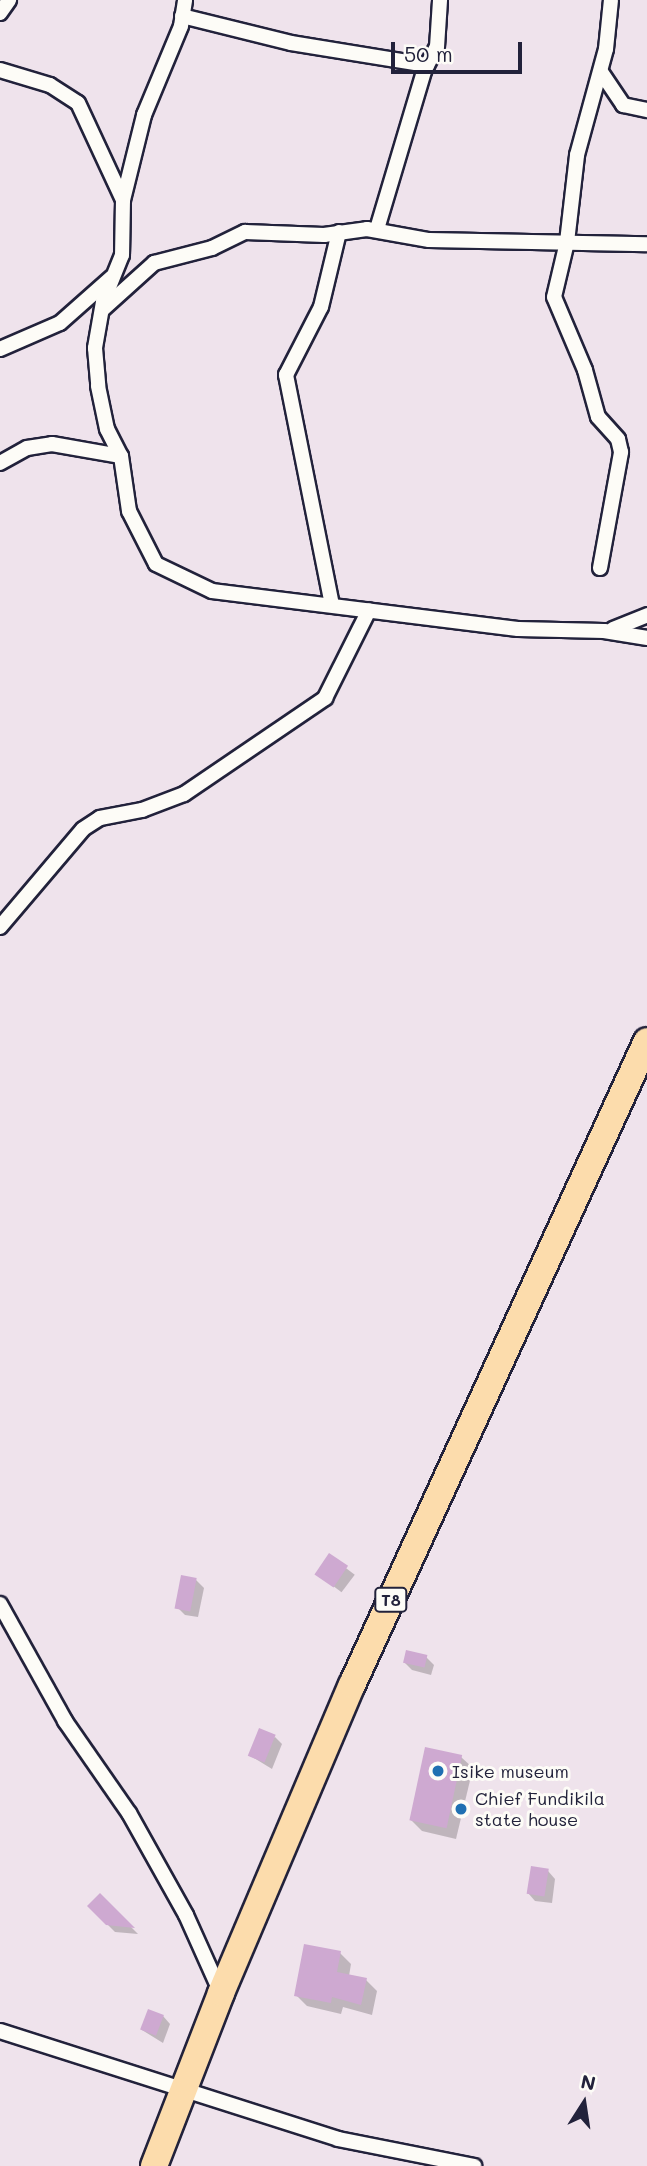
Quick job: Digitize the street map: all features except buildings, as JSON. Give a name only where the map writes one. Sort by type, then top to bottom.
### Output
[{"type":"highway","name":"T8","points":[[154,2166],[180,2091],[359,1669],[647,1041]]},
{"type":"street","points":[[0,13],[9,0]]},
{"type":"street","points":[[185,0],[182,16],[144,115],[122,200],[122,255],[102,310],[95,348],[100,397],[107,429],[121,456],[135,526],[149,555],[166,572],[212,591],[550,632],[604,631],[647,638]]},
{"type":"street","points":[[376,229],[428,65],[437,47],[440,0]]},
{"type":"street","points":[[600,568],[621,452],[618,439],[598,417],[585,370],[554,297],[567,242],[577,155],[601,72],[611,0]]},
{"type":"street","points":[[182,16],[291,43],[428,65]]},
{"type":"street","points":[[0,70],[50,86],[78,103],[122,200]]},
{"type":"street","points":[[601,72],[623,105],[647,110]]},
{"type":"street","points":[[102,310],[154,263],[212,248],[236,234],[376,229],[429,240],[647,244]]},
{"type":"street","points":[[332,606],[286,375],[321,307],[339,232]]},
{"type":"street","points":[[0,349],[60,323],[115,274]]},
{"type":"street","points":[[0,463],[27,449],[52,444],[121,456]]},
{"type":"street","points":[[0,927],[83,829],[100,818],[142,810],[184,794],[325,698],[369,610]]},
{"type":"street","points":[[604,631],[647,615]]},
{"type":"street","points":[[0,1604],[65,1721],[129,1813],[186,1915],[221,1993]]},
{"type":"street","points":[[0,2031],[180,2091],[338,2139],[474,2166]]},
{"type":"place","name":"Isike museum","points":[[438,1771]]},
{"type":"place","name":"Chief Fundikila state house","points":[[461,1809]]}]
